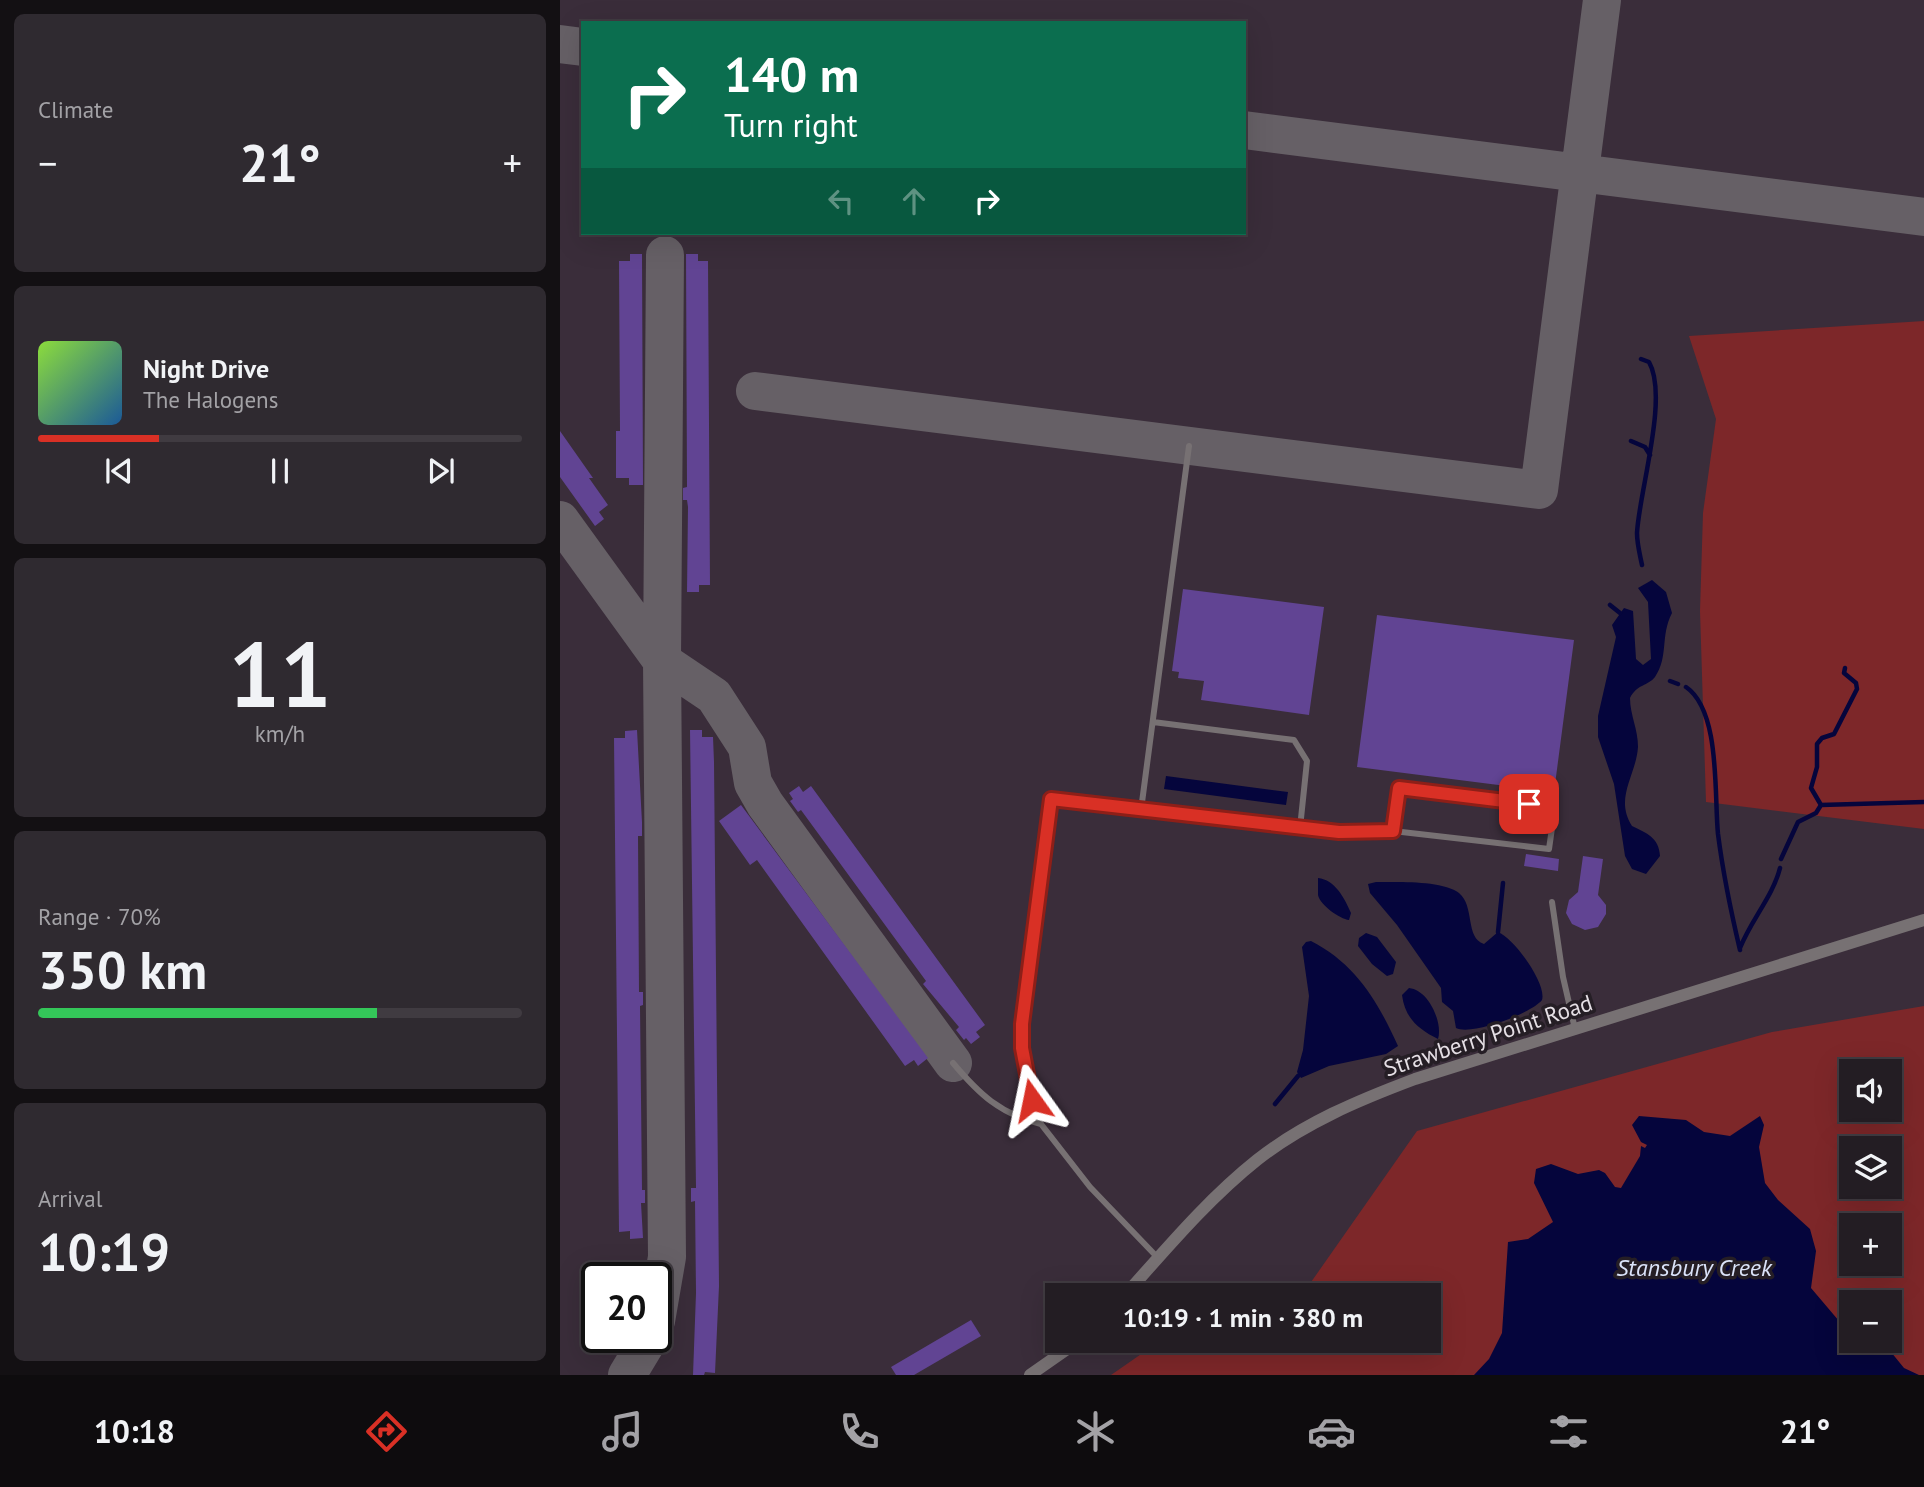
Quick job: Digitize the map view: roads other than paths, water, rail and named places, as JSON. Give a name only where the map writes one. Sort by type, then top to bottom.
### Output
[{"type":"street","name":"Strawberry Point Road","points":[[1136,1283],[1233,1181],[1259,1158],[1324,1118],[1360,1100],[1415,1079],[1924,920]]},
{"type":"street","points":[[1030,1375],[1061,1353]]},
{"type":"lane","points":[[1141,810],[1189,446]]},
{"type":"lane","points":[[1153,722],[1294,740],[1307,761],[1300,828]]},
{"type":"lane","points":[[1158,1258],[1090,1187],[1041,1124],[1026,1073],[1022,1024],[1051,799],[1339,832],[1393,831],[1549,849],[1555,807],[1399,788],[1393,831]]},
{"type":"lane","points":[[1552,902],[1563,977],[1575,1029]]},
{"type":"lane","points":[[953,1063],[978,1093],[1015,1118],[1041,1124]]},
{"type":"water","points":[[1652,580],[1666,592],[1672,613],[1659,669],[1652,680],[1636,690],[1630,698],[1638,747],[1625,796],[1627,816],[1632,826],[1651,837],[1659,850],[1660,856],[1646,874],[1632,869],[1625,856],[1614,784],[1598,737],[1598,716],[1616,637],[1612,625],[1624,608],[1633,611],[1636,659],[1643,665],[1651,659],[1648,602],[1638,588]]},
{"type":"water","points":[[1166,776],[1288,792],[1286,805],[1164,789]]},
{"type":"water","points":[[1318,878],[1329,882],[1338,890],[1351,913],[1349,920],[1322,903],[1318,895]]},
{"type":"water","points":[[1368,884],[1431,884],[1459,893],[1467,906],[1472,929],[1478,941],[1484,944],[1498,932],[1505,936],[1528,962],[1539,983],[1542,1000],[1527,1011],[1501,1022],[1475,1029],[1456,1028],[1453,1011],[1442,1002],[1441,988],[1397,925],[1370,893]]},
{"type":"water","points":[[1366,933],[1377,937],[1396,962],[1393,974],[1387,976],[1372,964],[1358,946],[1359,938]]},
{"type":"water","points":[[1311,941],[1341,961],[1364,986],[1398,1046],[1386,1054],[1329,1066],[1301,1078],[1297,1072],[1303,1050],[1309,996],[1302,947]]},
{"type":"water","points":[[1409,988],[1423,995],[1433,1008],[1438,1025],[1438,1039],[1424,1031],[1409,1016],[1402,995]]},
{"type":"water","name":"Stansbury Creek","points":[[1639,1116],[1686,1120],[1704,1132],[1730,1136],[1760,1116],[1764,1125],[1759,1147],[1765,1183],[1778,1200],[1810,1229],[1816,1251],[1811,1288],[1839,1321],[1839,1353],[1892,1353],[1904,1368],[1919,1375],[1474,1375],[1489,1359],[1502,1333],[1508,1242],[1528,1239],[1553,1222],[1534,1183],[1536,1169],[1551,1164],[1578,1174],[1599,1170],[1605,1173],[1615,1187],[1621,1188],[1640,1156],[1641,1146],[1645,1148],[1647,1145],[1641,1142],[1632,1125]]},
{"type":"waterway","points":[[1641,359],[1649,362],[1656,398],[1655,421],[1637,533],[1642,565]]},
{"type":"waterway","points":[[1631,441],[1645,447],[1650,455]]},
{"type":"waterway","points":[[1610,605],[1620,613]]},
{"type":"waterway","points":[[1821,805],[1811,788],[1817,767],[1817,744],[1822,738],[1834,734],[1857,689],[1856,683],[1844,673],[1845,668]]},
{"type":"waterway","points":[[1670,681],[1678,684]]},
{"type":"waterway","points":[[1686,687],[1697,699],[1710,734],[1714,755],[1718,834],[1740,950]]},
{"type":"waterway","points":[[1821,805],[1924,802]]},
{"type":"waterway","points":[[1781,859],[1798,822],[1816,813],[1821,805]]},
{"type":"waterway","points":[[1740,948],[1780,868]]},
{"type":"waterway","points":[[1498,932],[1503,883]]},
{"type":"waterway","points":[[1275,1104],[1298,1076]]}]
